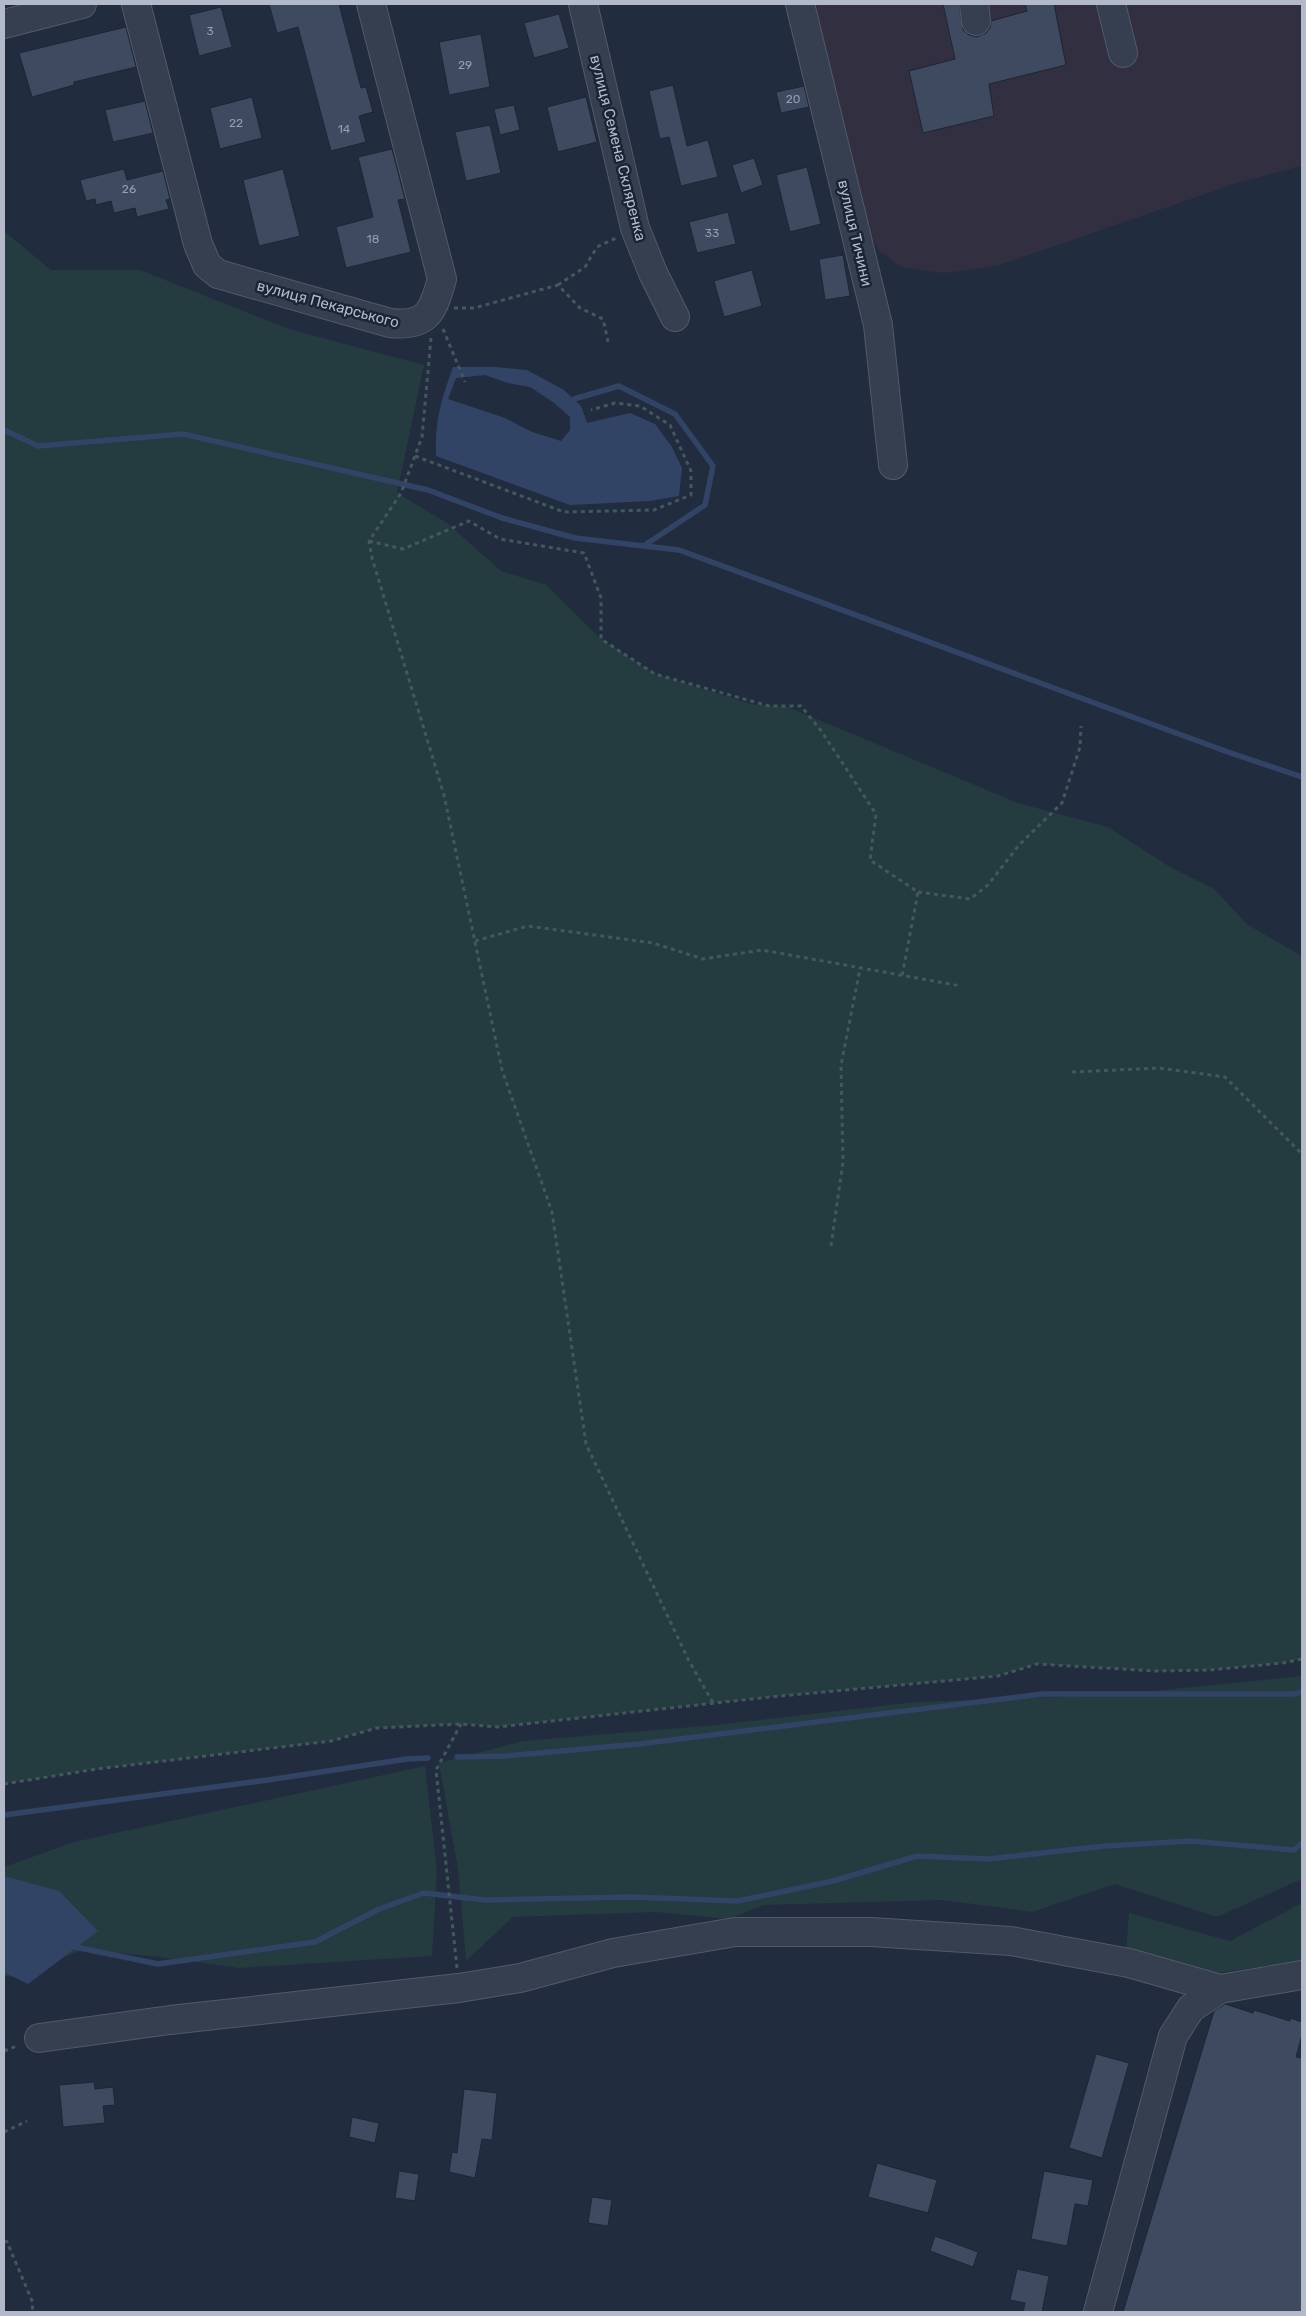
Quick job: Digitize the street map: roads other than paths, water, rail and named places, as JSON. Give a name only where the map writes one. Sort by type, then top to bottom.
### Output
[{"type":"street","points":[[4,24],[82,4]]},
{"type":"street","name":"вулиця Пекарського","points":[[136,4],[198,244],[207,265],[218,274],[390,323],[406,325],[423,320],[434,308],[442,280],[370,4]]},
{"type":"street","name":"вулиця Семена Скляренка","points":[[583,4],[635,228],[653,273],[675,318]]},
{"type":"street","name":"вулиця Тичини","points":[[800,4],[878,325],[893,465]]},
{"type":"street","points":[[1111,4],[1123,53]]},
{"type":"street","points":[[39,2038],[170,2020],[459,1988],[520,1978],[613,1953],[735,1932],[871,1932],[1011,1941],[1128,1963],[1220,1990]]},
{"type":"street","points":[[1098,2312],[1173,2036],[1191,2008],[1220,1990],[1302,1975]]},
{"type":"water","points":[[453,367],[495,367],[527,370],[564,390],[581,406],[587,423],[630,413],[655,424],[672,447],[682,468],[679,496],[650,501],[570,505],[436,456],[438,421],[442,400]],"holes":[[[485,375],[508,383],[530,387],[553,402],[570,417],[570,430],[561,441],[532,432],[505,418],[448,399],[456,378]]]},
{"type":"water","points":[[4,1876],[59,1891],[98,1931],[28,1984],[4,1972]]},
{"type":"waterway","points":[[574,399],[619,386],[675,414],[713,466],[705,505],[645,545]]},
{"type":"waterway","points":[[4,430],[38,446],[183,434],[428,490],[502,518],[575,538],[679,550],[1225,751],[1302,777]]},
{"type":"waterway","points":[[457,1757],[506,1756],[639,1744],[1043,1694],[1293,1694],[1302,1692]]},
{"type":"waterway","points":[[4,1815],[268,1780],[407,1759],[428,1758]]},
{"type":"waterway","points":[[70,1946],[158,1964],[315,1942],[379,1909],[424,1893],[485,1900],[631,1897],[738,1901],[833,1881],[917,1856],[988,1859],[1105,1846],[1190,1841],[1294,1850],[1302,1843]]}]
